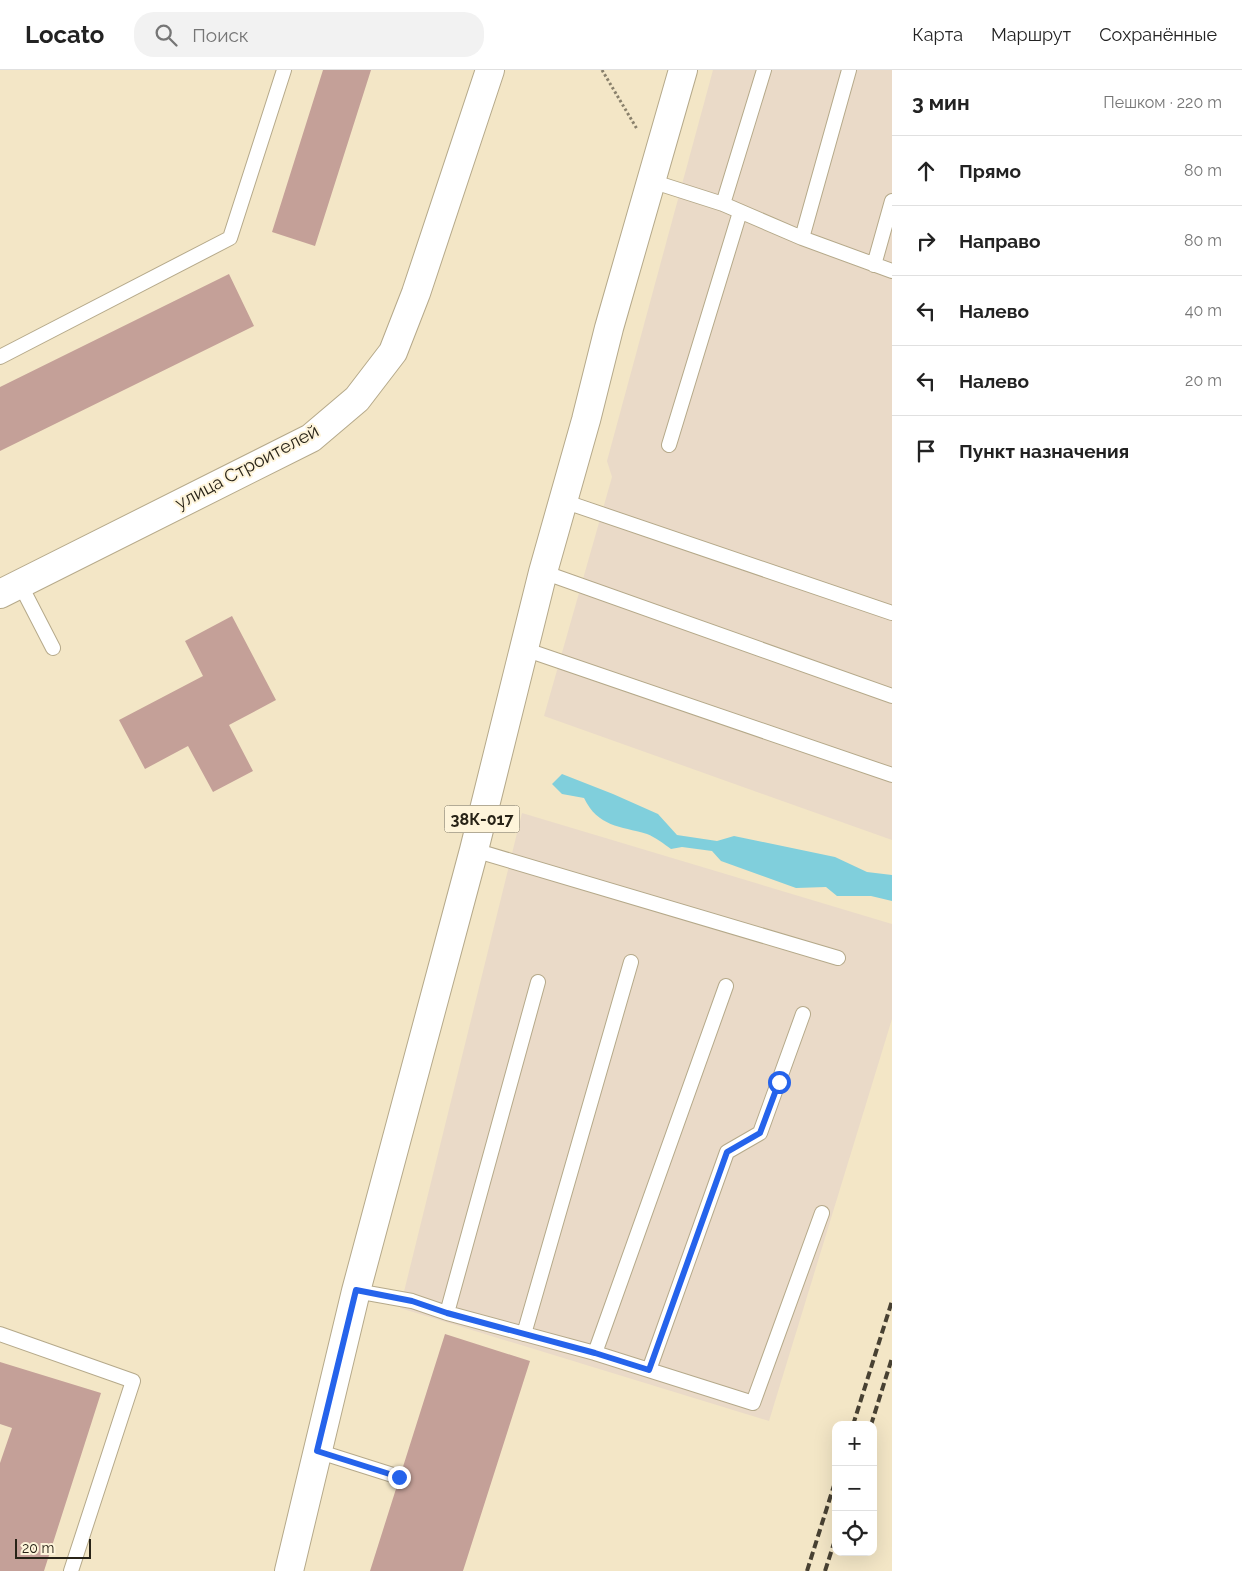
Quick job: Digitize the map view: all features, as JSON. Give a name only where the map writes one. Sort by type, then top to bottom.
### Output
[{"type":"main road","name":"улица Строителей","points":[[10,589],[310,438],[357,399],[393,352],[416,293],[490,70]]},
{"type":"main road","name":"38К-017","points":[[289,1571],[356,1290],[474,850],[543,572],[609,328],[683,70]]},
{"type":"lane","points":[[0,356],[230,238],[284,70]]},
{"type":"lane","points":[[723,204],[764,70]]},
{"type":"lane","points":[[802,238],[849,70]]},
{"type":"lane","points":[[654,171],[740,212],[802,238],[892,271]]},
{"type":"lane","points":[[874,264],[892,201]]},
{"type":"lane","points":[[669,445],[740,212]]},
{"type":"lane","points":[[563,501],[892,613]]},
{"type":"lane","points":[[543,572],[892,696]]},
{"type":"lane","points":[[10,589],[53,648]]},
{"type":"lane","points":[[524,649],[892,775]]},
{"type":"lane","points":[[474,850],[838,958]]},
{"type":"lane","points":[[524,1334],[631,962]]},
{"type":"lane","points":[[447,1313],[538,982]]},
{"type":"lane","points":[[595,1353],[726,986]]},
{"type":"lane","points":[[649,1370],[727,1152],[760,1133],[803,1014]]},
{"type":"lane","points":[[356,1290],[412,1301],[447,1313],[595,1353],[753,1403],[822,1213]]},
{"type":"lane","points":[[0,1334],[133,1381],[71,1571]]},
{"type":"lane","points":[[317,1451],[399,1477]]},
{"type":"path","points":[[602,70],[654,171]]},
{"type":"shaded area","points":[[713,70],[892,70],[892,840],[544,716],[612,477],[607,461]]},
{"type":"shaded area","points":[[522,813],[892,924],[892,1019],[769,1421],[400,1308]]},
{"type":"water","points":[[562,774],[658,814],[677,835],[717,841],[734,836],[835,857],[867,872],[892,875],[892,901],[871,896],[837,896],[826,887],[796,888],[721,861],[712,851],[682,847],[671,849],[647,834],[619,827],[603,820],[596,815],[584,798],[562,794],[552,784]]},
{"type":"building","points":[[323,70],[371,70],[315,246],[272,232]]},
{"type":"building","points":[[229,274],[254,326],[0,451],[0,387]]},
{"type":"building","points":[[232,616],[276,700],[229,725],[253,771],[213,792],[188,746],[145,769],[119,720],[203,676],[185,641]]},
{"type":"building","points":[[445,1334],[530,1361],[463,1571],[370,1571]]},
{"type":"building","points":[[0,1362],[101,1393],[44,1571],[0,1571],[0,1463],[12,1428],[0,1424]]},
{"type":"railway","points":[[854,1421],[892,1301]]},
{"type":"railway","points":[[872,1421],[892,1358]]},
{"type":"railway","points":[[807,1571],[832,1492]]},
{"type":"railway","points":[[825,1571],[832,1549]]},
{"type":"route","points":[[399,1477],[317,1451],[356,1290],[412,1301],[447,1313],[595,1353],[649,1370],[727,1152],[760,1133],[779,1082]]}]
